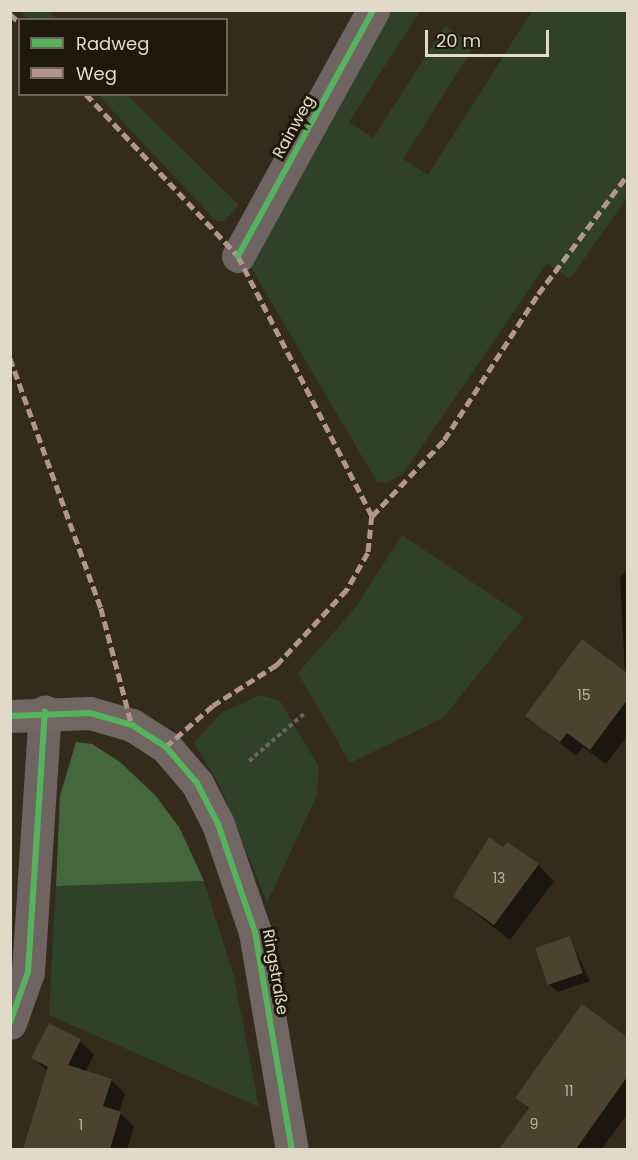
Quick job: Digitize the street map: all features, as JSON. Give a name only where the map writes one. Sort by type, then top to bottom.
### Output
[{"type":"street","name":"Rainweg","points":[[238,256],[373,10]]},
{"type":"street","name":"Ringstraße","points":[[10,716],[45,712],[90,713],[132,725],[166,747],[197,783],[218,824],[255,932],[292,1149]]},
{"type":"street","points":[[10,1023],[28,972],[45,712]]},
{"type":"path","points":[[249,761],[305,713]]},
{"type":"green space","points":[[20,11],[49,11],[56,18],[27,18]]},
{"type":"green space","points":[[388,11],[420,11],[349,122],[373,138],[445,26],[475,45],[403,159],[428,175],[532,11],[627,11],[627,198],[570,279],[547,263],[403,474],[386,483],[377,482],[250,266]]},
{"type":"green space","points":[[99,96],[128,96],[239,205],[224,221],[216,221]]},
{"type":"green space","points":[[402,535],[524,617],[443,718],[350,763],[298,673],[355,608]]},
{"type":"green space","points":[[260,695],[280,701],[319,767],[317,795],[267,903],[221,788],[194,743],[221,713]]},
{"type":"green space","points":[[76,742],[92,744],[120,762],[155,795],[179,827],[204,881],[56,886],[60,796]]},
{"type":"green space","points":[[204,881],[234,977],[259,1107],[49,1015],[56,886]]},
{"type":"building","points":[[582,639],[627,673],[627,700],[590,750],[567,733],[560,742],[525,716]]},
{"type":"building","points":[[489,837],[503,847],[507,842],[539,864],[494,925],[453,896]]},
{"type":"building","points":[[570,936],[583,973],[548,985],[535,948]]},
{"type":"building","points":[[582,1004],[627,1037],[627,1077],[576,1149],[499,1149],[529,1108],[515,1098]]},
{"type":"building","points":[[49,1023],[81,1039],[68,1065],[112,1079],[103,1106],[121,1112],[110,1149],[23,1149],[48,1067],[31,1058]]},
{"type":"marked path","points":[[10,14],[18,21]]},
{"type":"marked path","points":[[88,96],[238,256],[372,516],[368,553],[347,590],[277,665],[213,706],[166,747]]},
{"type":"marked path","points":[[372,516],[444,440],[538,294],[628,174]]},
{"type":"marked path","points":[[10,358],[101,608],[132,725]]},
{"type":"cycle path","points":[[238,256],[373,10]]},
{"type":"cycle path","points":[[10,1023],[28,972],[45,712]]},
{"type":"cycle path","points":[[10,716],[90,713],[132,725],[166,747],[197,783],[218,824],[255,932],[292,1150]]}]
